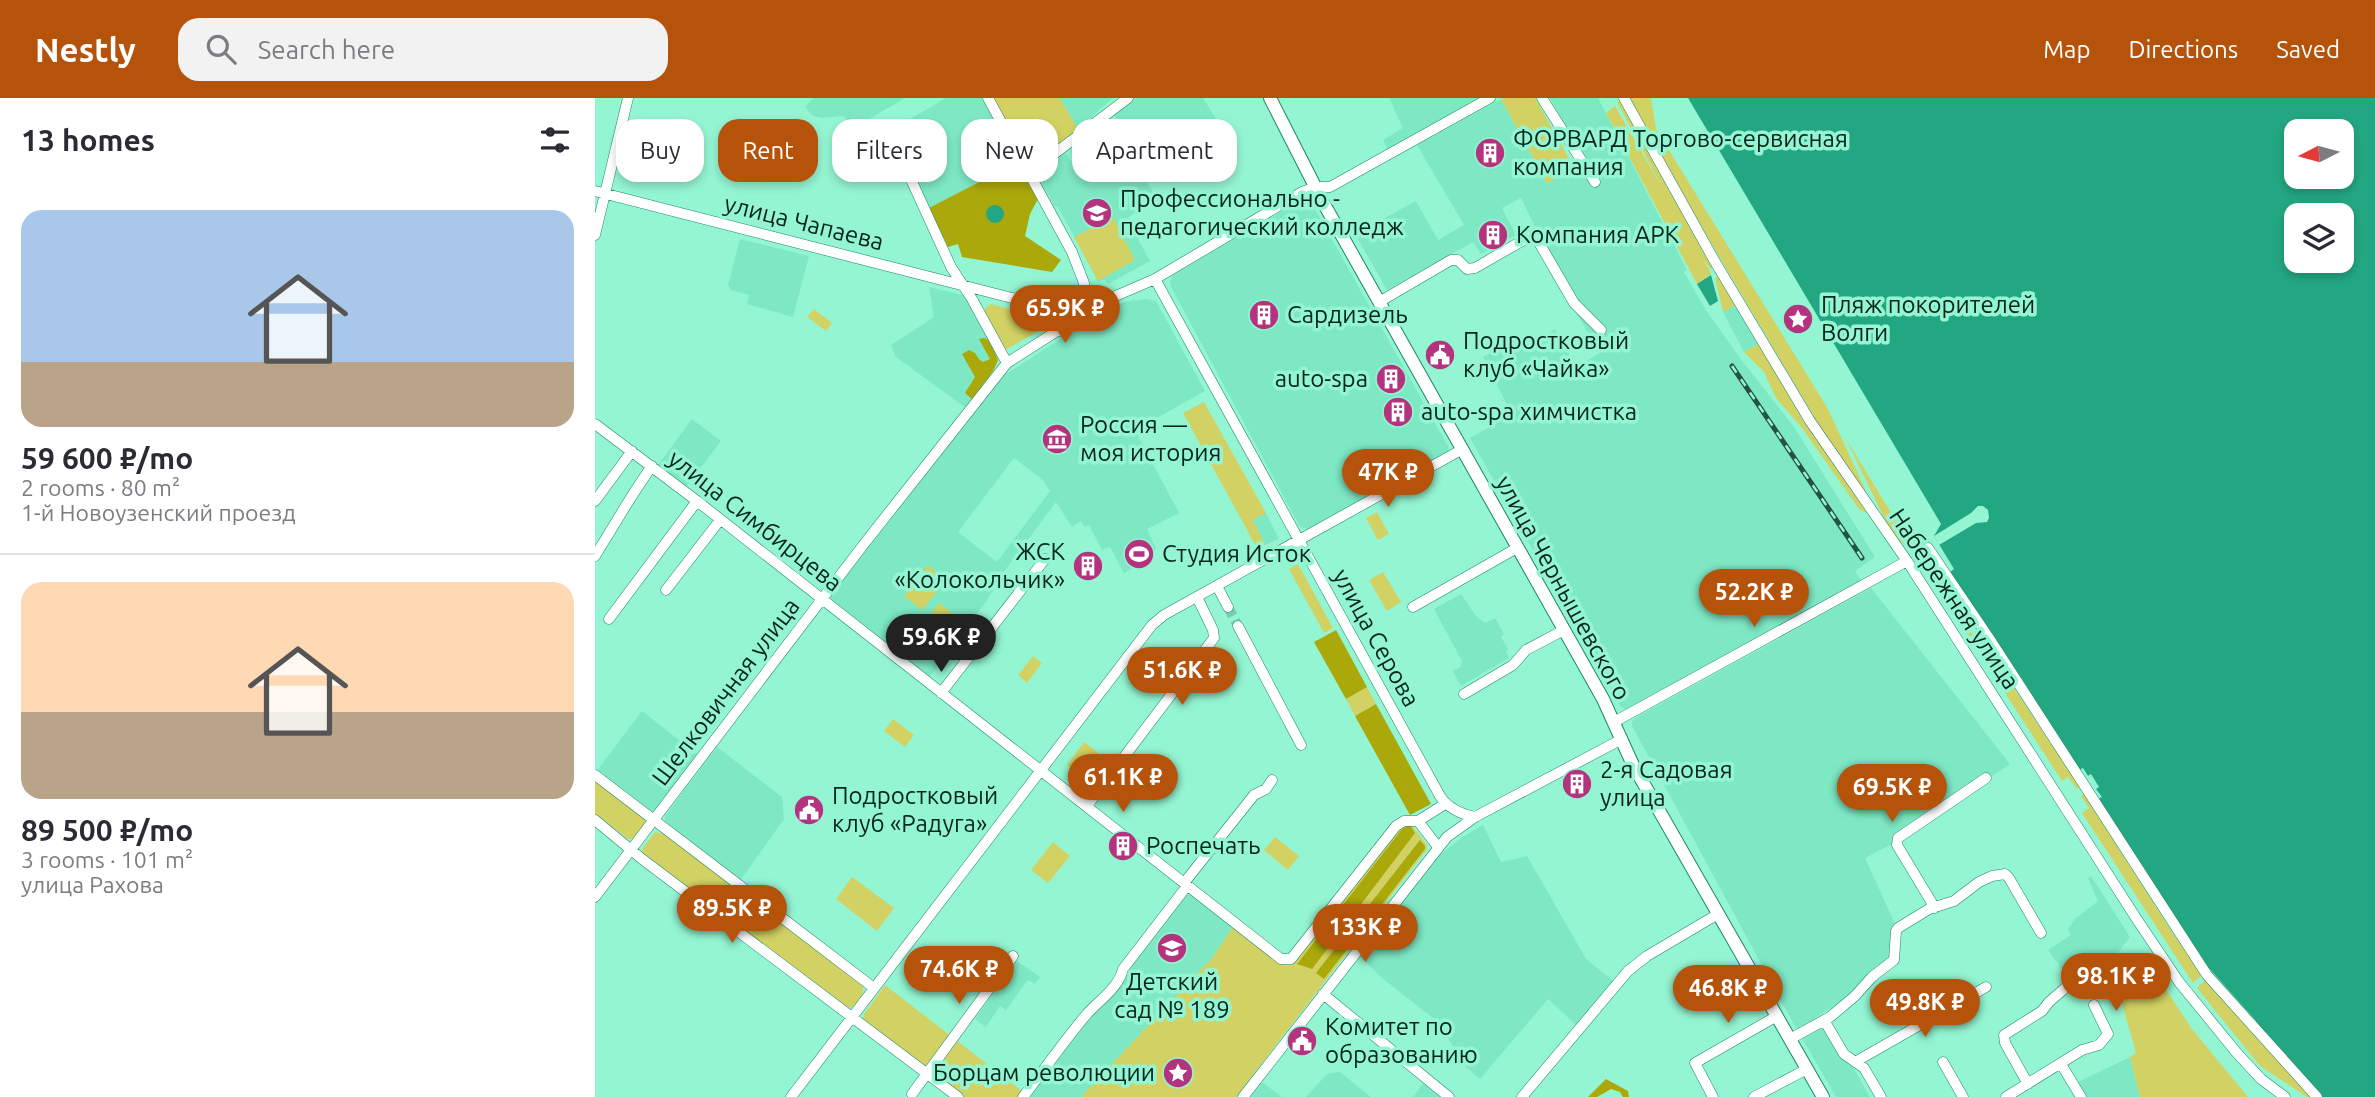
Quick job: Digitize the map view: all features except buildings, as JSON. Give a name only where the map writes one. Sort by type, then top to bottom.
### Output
[{"type":"main road","name":"улица Чернышевского","points":[[1271,98],[1379,302],[1614,722],[1633,765],[1823,1097]]},
{"type":"street","points":[[595,235],[600,192],[628,98]]},
{"type":"street","points":[[988,98],[1000,119]]},
{"type":"street","points":[[1058,151],[1128,98]]},
{"type":"street","name":"Шелковичная улица","points":[[595,897],[1007,363],[1104,301],[1155,279],[1302,192],[1316,187],[1330,187],[1490,98]]},
{"type":"street","points":[[1542,98],[1595,182]]},
{"type":"street","name":"Набережная улица","points":[[1624,98],[1714,260],[1810,421],[1907,561],[2179,982],[2261,1079],[2285,1097]]},
{"type":"street","points":[[912,182],[951,267],[1007,363]]},
{"type":"street","points":[[1035,182],[1072,252],[1084,283],[1086,303]]},
{"type":"street","name":"улица Чапаева","points":[[600,192],[1051,306],[1104,301]]},
{"type":"street","points":[[1379,302],[1451,260],[1458,260],[1467,269],[1475,268],[1534,234],[1574,303],[1601,330]]},
{"type":"street","name":"улица Серова","points":[[1155,279],[1445,804]]},
{"type":"street","points":[[1051,306],[1060,320],[1059,331]]},
{"type":"street","name":"улица Симбирцева","points":[[595,424],[1281,959],[1291,959],[1397,826],[1404,821],[1418,821]]},
{"type":"street","points":[[791,1097],[1151,625],[1164,615],[1461,450]]},
{"type":"street","points":[[595,501],[632,451]]},
{"type":"street","points":[[595,556],[629,503],[633,492],[652,466]]},
{"type":"street","points":[[609,619],[697,501]]},
{"type":"street","points":[[666,590],[720,520]]},
{"type":"street","points":[[1413,607],[1517,548]]},
{"type":"street","points":[[1928,548],[2207,975],[2317,1097]]},
{"type":"street","points":[[941,693],[1045,559]]},
{"type":"street","points":[[1614,722],[1907,561]]},
{"type":"street","points":[[1217,586],[1228,607]]},
{"type":"street","points":[[1087,806],[1214,638],[1213,630],[1197,597]]},
{"type":"street","points":[[1238,626],[1301,746]]},
{"type":"street","points":[[1464,694],[1513,665],[1526,650],[1564,630]]},
{"type":"street","points":[[1243,1097],[1447,837],[1475,817],[1622,739]]},
{"type":"street","points":[[595,775],[874,988]]},
{"type":"street","points":[[1935,908],[1897,845],[1898,838],[1986,778]]},
{"type":"street","points":[[1023,1097],[1087,1014],[1121,977],[1123,969],[1254,795],[1266,789],[1272,780]]},
{"type":"street","points":[[1438,847],[1418,821],[1445,804],[1465,815],[1475,817]]},
{"type":"street","points":[[595,820],[958,1097]]},
{"type":"street","points":[[1790,1039],[1824,1020],[1855,996],[1872,977],[1893,960],[1898,928],[1954,901],[1979,882],[1992,876],[2005,874],[2010,878],[2041,933]]},
{"type":"street","points":[[1522,1097],[1628,971],[1647,956],[1718,914]]},
{"type":"street","points":[[912,1094],[1013,956]]},
{"type":"street","points":[[2028,1084],[2005,1043],[2004,1035],[2042,1011],[2071,983]]},
{"type":"street","points":[[1855,1062],[1986,987]]},
{"type":"street","points":[[1323,994],[1449,1097]]},
{"type":"street","points":[[2006,1097],[2083,1049],[2099,1045],[2108,1034],[2094,1005]]},
{"type":"street","points":[[1713,1097],[1695,1063],[1777,1016]]},
{"type":"street","points":[[1824,1020],[1844,1054],[1864,1068],[1881,1097]]},
{"type":"street","points":[[1943,1062],[1963,1097]]},
{"type":"street","points":[[2061,1064],[2081,1097]]},
{"type":"street","points":[[1754,1097],[1807,1069]]},
{"type":"shaded area","points":[[813,98],[905,98],[869,119],[846,119],[843,116],[821,118],[813,116],[805,107]]},
{"type":"shaded area","points":[[946,98],[985,98],[997,119],[961,119],[961,182],[979,182],[929,208],[917,182],[947,182],[947,119],[910,119]]},
{"type":"shaded area","points":[[993,98],[1060,98],[1072,119],[1072,134],[1058,144],[1058,119],[1004,119]]},
{"type":"shaded area","points":[[1060,98],[1113,98],[1089,119],[1072,119]]},
{"type":"shaded area","points":[[1135,98],[1203,98],[1216,119],[1117,119],[1114,115]]},
{"type":"shaded area","points":[[1389,98],[1481,98],[1389,152],[1383,140],[1403,128]]},
{"type":"shaded area","points":[[1535,98],[1575,169],[1547,183],[1501,99]]},
{"type":"shaded area","points":[[1550,98],[1598,98],[1705,309],[1794,427],[1875,557],[1855,571],[1861,581],[1808,613],[1627,710],[1621,707],[1470,438],[1512,415],[1483,357],[1504,346],[1511,355],[1555,329],[1576,367],[1600,353],[1577,314],[1583,311],[1543,243],[1521,198],[1502,208],[1516,235],[1481,254],[1473,242],[1387,290],[1355,234],[1416,201],[1438,240],[1464,225],[1417,145],[1501,99],[1547,183],[1586,163]]},
{"type":"shaded area","points":[[1628,98],[1651,98],[1656,129],[1828,409],[1878,517],[1821,429]]},
{"type":"shaded area","points":[[1688,98],[2375,98],[2375,1097],[2320,1097],[2208,967],[2098,799],[2102,797],[2091,774],[2088,776],[2083,768],[2079,770],[1950,572],[1954,569],[1934,536],[1941,524]]},
{"type":"shaded area","points":[[1620,100],[1713,268],[1710,269],[1702,257],[1711,274],[1697,284],[1606,113],[1615,106],[1663,189],[1617,102]]},
{"type":"shaded area","name":"Профессионально - педагогический колледж","points":[[1066,153],[1072,163],[1072,182],[1147,182],[1153,192],[1137,201],[1140,208],[1127,219],[1150,261],[1108,284],[1105,280],[1098,281],[1058,207],[1055,207],[1041,182],[1058,182],[1058,158]]},
{"type":"shaded area","points":[[979,182],[1031,182],[1039,197],[1030,214],[1025,236],[1061,260],[1052,272],[962,257],[958,244],[948,247],[929,208]]},
{"type":"shaded area","points":[[1306,199],[1311,202],[1449,448],[1446,453],[1308,529],[1300,527],[1170,281],[1173,275]]},
{"type":"shaded area","points":[[995,205],[1001,208],[1004,214],[1001,220],[995,223],[989,220],[986,214],[989,208]]},
{"type":"shaded area","points":[[1113,217],[1135,260],[1098,281],[1074,237]]},
{"type":"shaded area","points":[[740,239],[809,256],[793,317],[747,304],[749,295],[731,290],[728,285]]},
{"type":"shaded area","points":[[1711,275],[1718,301],[1710,306],[1697,284]]},
{"type":"shaded area","points":[[1719,276],[1737,304],[1723,312],[1715,278]]},
{"type":"shaded area","points":[[929,287],[962,295],[968,300],[997,356],[996,366],[966,408],[896,357],[891,345],[934,317]]},
{"type":"shaded area","points":[[1146,299],[1156,301],[1205,391],[1141,427],[1143,431],[1137,434],[1179,513],[1147,529],[1156,549],[1149,554],[1150,559],[1124,573],[1110,547],[1102,550],[1089,525],[1085,527],[1081,521],[1072,527],[1056,502],[929,678],[830,601],[831,595],[1003,376],[1124,302]],"holes":[[[1014,458],[1043,480],[1050,491],[997,562],[958,532]]]},
{"type":"shaded area","points":[[991,304],[1047,319],[1048,326],[1005,350],[985,312],[985,308]]},
{"type":"shaded area","points":[[1737,304],[1760,343],[1744,352],[1723,312]]},
{"type":"shaded area","points":[[814,309],[832,323],[826,331],[807,317]]},
{"type":"shaded area","points":[[979,339],[989,340],[998,360],[972,399],[965,393],[975,377],[962,354],[969,350],[983,362],[990,359]]},
{"type":"shaded area","points":[[1760,343],[1805,421],[1868,514],[1859,509],[1802,428],[1776,398],[1764,372],[1744,352]]},
{"type":"shaded area","points":[[1204,402],[1266,513],[1253,520],[1265,545],[1258,550],[1183,413]]},
{"type":"shaded area","points":[[692,419],[721,441],[686,487],[658,465]]},
{"type":"shaded area","points":[[1845,437],[1893,516],[1910,529],[1923,545],[1912,552],[1891,532]]},
{"type":"shaded area","points":[[1377,512],[1389,534],[1378,540],[1366,518]]},
{"type":"shaded area","points":[[1266,513],[1279,539],[1265,545],[1253,520]]},
{"type":"shaded area","points":[[1928,554],[2003,665],[1935,578],[1917,561]]},
{"type":"shaded area","points":[[1298,564],[1333,628],[1324,633],[1289,569]]},
{"type":"shaded area","points":[[928,566],[946,580],[922,610],[904,596]]},
{"type":"shaded area","points":[[1383,572],[1401,602],[1387,611],[1369,580]]},
{"type":"shaded area","points":[[1871,588],[2010,764],[1894,843],[1865,858],[1896,926],[1892,958],[1863,986],[1799,1029],[1796,1028],[1632,726],[1632,721]]},
{"type":"shaded area","points":[[1461,594],[1476,616],[1485,623],[1495,618],[1504,634],[1501,637],[1508,649],[1506,651],[1509,658],[1461,686],[1453,671],[1460,667],[1462,661],[1434,609]]},
{"type":"shaded area","points":[[1941,594],[2012,685],[2080,787],[2077,789],[2068,777],[2062,781]]},
{"type":"shaded area","points":[[939,603],[962,621],[950,636],[928,618]]},
{"type":"shaded area","points":[[1336,630],[1367,687],[1346,699],[1314,642]]},
{"type":"shaded area","points":[[1033,656],[1042,663],[1027,683],[1018,675]]},
{"type":"shaded area","points":[[1367,687],[1376,704],[1355,716],[1346,699]]},
{"type":"shaded area","points":[[1376,704],[1431,804],[1410,815],[1355,716]]},
{"type":"shaded area","points":[[642,711],[698,755],[652,812],[596,772]]},
{"type":"shaded area","points":[[893,719],[914,735],[905,747],[884,731]]},
{"type":"shaded area","points":[[1084,742],[1113,764],[1096,786],[1067,765]]},
{"type":"shaded area","points":[[717,747],[782,797],[784,819],[740,881],[665,821],[665,816]]},
{"type":"shaded area","points":[[595,781],[645,820],[634,839],[628,839],[595,814]]},
{"type":"shaded area","points":[[2084,794],[2202,975],[2193,983],[2082,813],[2089,808],[2081,796]]},
{"type":"shaded area","points":[[1410,823],[1427,845],[1427,849],[1236,1097],[1081,1097],[1212,958],[1233,927],[1279,963],[1288,966],[1294,963],[1400,828]]},
{"type":"shaded area","points":[[1410,825],[1415,833],[1312,969],[1297,964],[1402,829]]},
{"type":"shaded area","points":[[1483,825],[1501,862],[1527,856],[1586,959],[1613,981],[1576,1025],[1548,999],[1480,1079],[1466,1067],[1437,1021],[1360,957],[1438,856]]},
{"type":"shaded area","points":[[655,832],[664,834],[861,983],[863,994],[859,1000],[850,1008],[846,1006],[644,855],[642,849]]},
{"type":"shaded area","points":[[1275,837],[1299,856],[1288,870],[1264,850]]},
{"type":"shaded area","points":[[1420,840],[1425,849],[1324,979],[1316,973]]},
{"type":"shaded area","points":[[1053,842],[1070,856],[1048,883],[1031,870]]},
{"type":"shaded area","points":[[2091,876],[2130,937],[2106,968],[2100,964],[2093,968],[2089,963],[2069,979],[2048,950],[2071,935],[2068,929],[2076,918],[2098,901],[2088,878]]},
{"type":"shaded area","points":[[852,877],[894,908],[877,931],[836,899]]},
{"type":"shaded area","points":[[1185,895],[1192,895],[1233,927],[1212,958],[1081,1097],[1027,1097],[1090,1016],[1107,1001],[1124,978],[1125,970]]},
{"type":"shaded area","points":[[1017,961],[1040,977],[1035,984],[1028,980],[1006,1010],[1000,1006],[986,1027],[975,1019]]},
{"type":"shaded area","points":[[2155,973],[2192,1029],[2248,1097],[2140,1097],[2130,1057],[2136,1053],[2120,996]]},
{"type":"shaded area","points":[[2206,979],[2311,1097],[2260,1066],[2197,988]]},
{"type":"shaded area","points":[[885,985],[1023,1092],[1019,1097],[964,1097],[863,1019]]},
{"type":"shaded area","points":[[1823,1024],[1849,1060],[1870,1097],[1836,1097],[1802,1038]]},
{"type":"shaded area","points":[[2130,1057],[2140,1097],[2085,1097],[2076,1083]]},
{"type":"shaded area","points":[[1340,1072],[1371,1097],[1306,1097],[1327,1074]]},
{"type":"shaded area","points":[[1606,1079],[1628,1091],[1629,1097],[1623,1097],[1620,1092],[1611,1089],[1597,1097],[1588,1097]]},
{"type":"shaded area","points":[[1425,1081],[1443,1097],[1413,1097]]},
{"type":"shaded area","points":[[1262,1082],[1282,1097],[1250,1097]]},
{"type":"pier","points":[[1978,506],[1988,510],[1987,522],[1976,523],[1939,545],[1934,536]]},
{"type":"tunnel","points":[[1228,607],[1238,626]]},
{"type":"railway","points":[[1732,366],[1862,558]]},
{"type":"place","name":"ФОРВАРД Торгово-сервисная компания","points":[[1490,153]]},
{"type":"place","name":"Профессионально - педагогический колледж","points":[[1097,213]]},
{"type":"place","name":"Компания АРК","points":[[1493,235]]},
{"type":"place","name":"Сардизель","points":[[1264,315]]},
{"type":"place","name":"Пляж покорителей Волги","points":[[1798,319]]},
{"type":"place","name":"Подростковый клуб «Чайка»","points":[[1440,355]]},
{"type":"place","name":"auto-spa","points":[[1391,379]]},
{"type":"place","name":"auto-spa химчистка","points":[[1398,412]]},
{"type":"place","name":"Россия — моя история","points":[[1057,439]]},
{"type":"place","name":"Студия Исток","points":[[1139,554]]},
{"type":"place","name":"ЖСК «Колокольчик»","points":[[1088,566]]},
{"type":"place","name":"2-я Садовая улица","points":[[1577,784]]},
{"type":"place","name":"Подростковый клуб «Радуга»","points":[[809,810]]},
{"type":"place","name":"Роспечать","points":[[1123,846]]},
{"type":"place","name":"Детский сад № 189","points":[[1172,948]]},
{"type":"place","name":"Комитет по образованию","points":[[1302,1041]]},
{"type":"place","name":"Борцам революции","points":[[1178,1073]]}]
